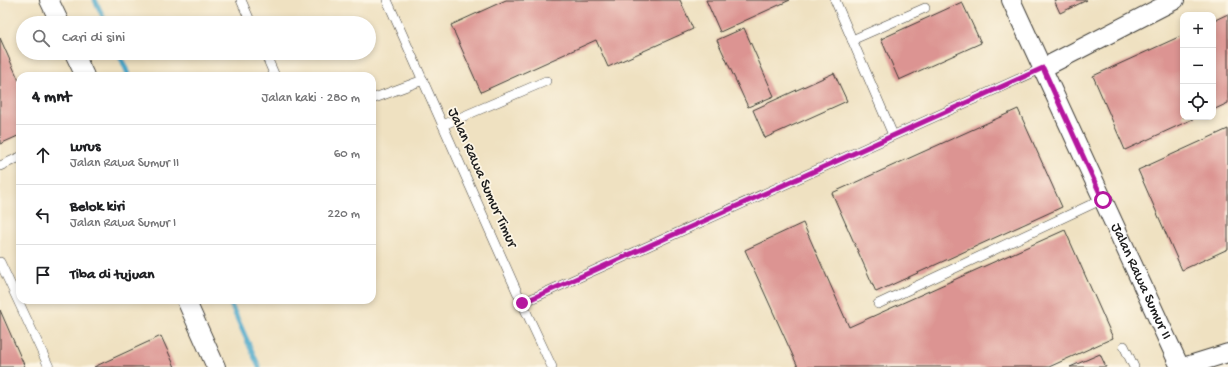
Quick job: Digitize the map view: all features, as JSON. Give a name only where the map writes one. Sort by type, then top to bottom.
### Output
[{"type":"street","points":[[50,0],[57,16]]},
{"type":"street","name":"Jalan Rawa Sumur II","points":[[1012,0],[1180,367]]},
{"type":"street","points":[[1043,68],[1175,0]]},
{"type":"street","points":[[77,60],[83,72]]},
{"type":"street","points":[[188,304],[216,367]]},
{"type":"street","points":[[1184,367],[1228,353]]},
{"type":"lane","points":[[241,0],[248,16]]},
{"type":"lane","name":"Jalan Rawa Sumur Timur","points":[[387,0],[552,367]]},
{"type":"lane","points":[[834,0],[893,135]]},
{"type":"lane","points":[[852,40],[925,8]]},
{"type":"lane","points":[[268,60],[273,72]]},
{"type":"lane","points":[[522,303],[1043,68]]},
{"type":"lane","points":[[376,98],[423,80]]},
{"type":"lane","points":[[443,125],[546,81]]},
{"type":"lane","points":[[0,166],[16,159]]},
{"type":"lane","points":[[878,304],[1103,200]]},
{"type":"lane","points":[[0,262],[16,296]]},
{"type":"lane","points":[[20,304],[49,367]]},
{"type":"lane","points":[[1124,346],[1134,367]]},
{"type":"building","points":[[506,0],[680,0],[693,29],[608,67],[596,40],[481,92],[451,25]]},
{"type":"building","points":[[706,0],[790,0],[720,32]]},
{"type":"building","points":[[1054,0],[1087,0],[1060,13]]},
{"type":"building","points":[[962,2],[981,43],[899,80],[881,39]]},
{"type":"building","points":[[1228,14],[1228,103],[1216,109],[1216,48],[1216,20]]},
{"type":"building","points":[[744,28],[774,96],[748,107],[717,40]]},
{"type":"building","points":[[1180,36],[1180,120],[1190,120],[1125,150],[1093,76]]},
{"type":"building","points":[[0,38],[16,74],[16,137],[0,144]]},
{"type":"building","points":[[834,73],[847,101],[765,138],[753,110]]},
{"type":"building","points":[[1018,109],[1062,207],[876,292],[832,193]]},
{"type":"building","points":[[1228,129],[1228,249],[1182,270],[1138,170]]},
{"type":"building","points":[[803,223],[849,327],[1065,230],[1113,338],[1049,367],[798,367],[745,250]]},
{"type":"building","points":[[0,310],[25,367],[0,367]]},
{"type":"building","points":[[161,336],[175,367],[94,367]]},
{"type":"building","points":[[1100,354],[1106,367],[1070,367]]},
{"type":"waterway","points":[[95,0],[103,16]]},
{"type":"waterway","points":[[122,60],[127,72]]},
{"type":"waterway","points":[[231,304],[259,367]]},
{"type":"route","points":[[522,303],[1043,68],[1103,200]]}]
